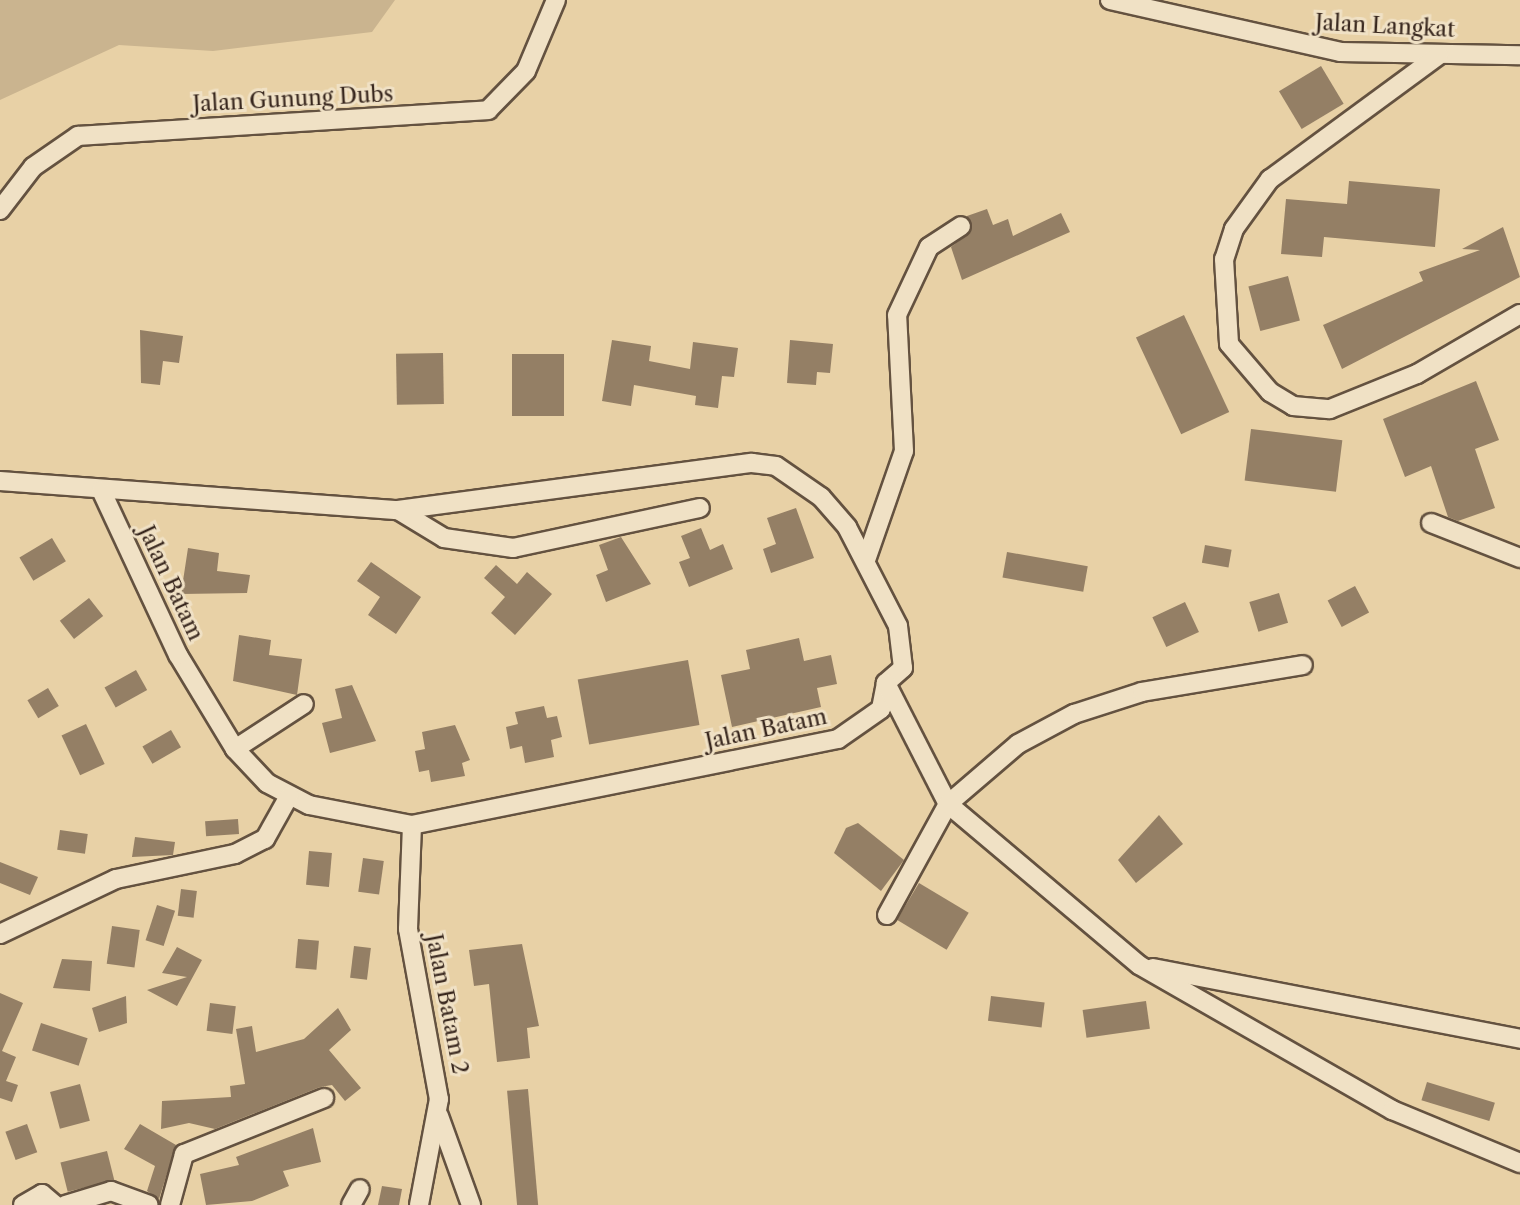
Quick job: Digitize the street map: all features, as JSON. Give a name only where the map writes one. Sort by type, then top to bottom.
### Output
[{"type":"street","name":"Jalan Gunung Dubs","points":[[0,210],[33,167],[78,136],[488,110],[526,71],[556,0]]},
{"type":"street","name":"Jalan Langkat","points":[[1110,0],[1279,42],[1439,55],[1520,55]]},
{"type":"street","points":[[1439,55],[1270,179],[1234,229],[1224,259],[1229,344],[1270,392],[1293,406],[1330,409],[1417,374],[1520,314]]},
{"type":"street","points":[[866,560],[904,451],[893,340],[897,315],[929,247],[961,226]]},
{"type":"street","name":"Jalan Batam","points":[[0,481],[398,510],[752,463],[776,466],[821,497],[866,560],[903,649],[903,668],[886,683],[881,709],[838,739],[412,825],[289,796],[235,749],[178,655],[101,490]]},
{"type":"street","points":[[398,510],[444,538],[513,548],[700,508]]},
{"type":"street","points":[[1431,523],[1520,558]]},
{"type":"street","points":[[887,915],[948,804],[1018,744],[1074,714],[1172,684],[1303,665]]},
{"type":"street","points":[[886,683],[948,804],[1139,965],[1392,1110],[1520,1163]]},
{"type":"street","points":[[235,749],[304,704]]},
{"type":"street","points":[[0,934],[27,915],[116,879],[235,854],[265,839],[289,796]]},
{"type":"street","name":"Jalan Batam 2","points":[[412,825],[408,929],[439,1116],[419,1205]]},
{"type":"street","points":[[1139,965],[1520,1039]]},
{"type":"street","points":[[170,1205],[184,1154],[324,1098]]},
{"type":"street","points":[[439,1116],[471,1205]]},
{"type":"street","points":[[65,1205],[111,1191],[149,1205]]},
{"type":"street","points":[[23,1205],[42,1194],[55,1205]]},
{"type":"shaded area","points":[[0,0],[395,0],[372,32],[213,51],[119,45],[0,100]]},
{"type":"building","points":[[1321,66],[1344,104],[1302,129],[1279,91]]},
{"type":"building","points":[[1349,181],[1440,189],[1435,247],[1324,237],[1322,257],[1281,254],[1286,199],[1347,204]]},
{"type":"building","points":[[987,209],[993,225],[1008,219],[1013,236],[1061,213],[1070,232],[962,280],[951,247],[971,232],[967,216]]},
{"type":"building","points":[[1503,227],[1520,277],[1342,369],[1323,325],[1423,281],[1419,272],[1480,250],[1462,249]]},
{"type":"building","points":[[1288,276],[1300,320],[1260,331],[1248,287]]},
{"type":"building","points":[[1184,315],[1229,412],[1181,434],[1136,337]]},
{"type":"building","points":[[140,330],[183,336],[179,363],[163,361],[160,385],[141,383]]},
{"type":"building","points":[[612,340],[651,346],[649,361],[690,369],[693,342],[738,348],[734,377],[722,376],[718,408],[695,405],[696,396],[634,385],[631,406],[602,401]]},
{"type":"building","points":[[790,340],[833,344],[830,373],[817,372],[816,385],[787,383]]},
{"type":"building","points":[[443,353],[444,404],[397,405],[396,354]]},
{"type":"building","points":[[512,354],[564,354],[564,416],[512,416]]},
{"type":"building","points":[[1476,381],[1499,440],[1475,449],[1495,508],[1458,521],[1448,517],[1431,466],[1405,477],[1383,419]]},
{"type":"building","points":[[1251,429],[1342,440],[1336,492],[1245,481]]},
{"type":"building","points":[[796,508],[814,558],[771,573],[763,549],[776,544],[767,518]]},
{"type":"building","points":[[701,528],[710,550],[723,544],[733,569],[689,587],[679,562],[690,558],[681,536]]},
{"type":"building","points":[[621,537],[651,584],[606,602],[596,575],[608,570],[599,545]]},
{"type":"building","points":[[52,538],[66,561],[33,581],[19,558]]},
{"type":"building","points":[[1205,545],[1232,550],[1228,567],[1202,563]]},
{"type":"building","points":[[188,548],[219,553],[217,571],[250,575],[247,593],[181,594]]},
{"type":"building","points":[[1007,552],[1088,566],[1083,592],[1002,578]]},
{"type":"building","points":[[371,562],[421,597],[396,634],[368,615],[380,597],[357,581]]},
{"type":"building","points":[[496,565],[517,584],[527,572],[552,594],[515,635],[491,613],[505,597],[484,578]]},
{"type":"building","points":[[1355,586],[1369,612],[1342,627],[1328,601]]},
{"type":"building","points":[[1279,593],[1288,623],[1258,632],[1249,602]]},
{"type":"building","points":[[89,598],[103,616],[74,639],[60,621]]},
{"type":"building","points":[[1185,602],[1199,632],[1166,647],[1152,617]]},
{"type":"building","points":[[239,635],[271,640],[269,655],[302,659],[297,695],[233,681]]},
{"type":"building","points":[[799,638],[804,661],[831,655],[837,684],[817,688],[821,707],[732,727],[721,675],[750,669],[746,650]]},
{"type":"building","points":[[688,660],[699,725],[589,744],[578,679]]},
{"type":"building","points":[[136,670],[147,690],[116,708],[105,687]]},
{"type":"building","points":[[352,685],[376,741],[330,753],[322,723],[342,718],[335,689]]},
{"type":"building","points":[[48,688],[59,706],[38,718],[27,700]]},
{"type":"building","points":[[544,706],[547,718],[557,716],[562,737],[551,740],[554,757],[525,763],[522,746],[510,749],[506,727],[518,724],[515,712]]},
{"type":"building","points":[[86,724],[105,764],[80,775],[62,735]]},
{"type":"building","points":[[455,725],[470,760],[462,763],[465,776],[431,782],[429,770],[419,772],[415,751],[425,749],[422,732]]},
{"type":"building","points":[[171,730],[181,747],[152,764],[142,746]]},
{"type":"building","points":[[1159,815],[1183,844],[1136,883],[1118,860]]},
{"type":"building","points":[[238,819],[239,834],[206,836],[205,821]]},
{"type":"building","points":[[858,823],[904,860],[881,891],[834,853],[846,828]]},
{"type":"building","points":[[60,830],[88,834],[85,854],[57,850]]},
{"type":"building","points":[[135,837],[175,842],[173,855],[132,857]]},
{"type":"building","points":[[309,851],[332,853],[329,887],[306,885]]},
{"type":"building","points":[[363,858],[384,861],[379,895],[358,892]]},
{"type":"building","points":[[0,862],[38,877],[30,895],[0,883]]},
{"type":"building","points":[[919,883],[969,913],[947,950],[897,920]]},
{"type":"building","points":[[181,889],[197,891],[194,918],[178,916]]},
{"type":"building","points":[[157,905],[175,911],[164,946],[146,940]]},
{"type":"building","points":[[112,926],[140,930],[134,968],[107,964]]},
{"type":"building","points":[[298,939],[319,941],[316,970],[295,968]]},
{"type":"building","points":[[522,944],[539,1026],[527,1028],[530,1058],[497,1062],[489,984],[474,986],[469,950]]},
{"type":"building","points":[[354,946],[371,948],[367,980],[350,978]]},
{"type":"building","points":[[177,947],[202,960],[177,1006],[147,990],[187,977],[162,973]]},
{"type":"building","points":[[62,959],[92,961],[90,991],[53,988]]},
{"type":"building","points":[[0,993],[23,1003],[2,1051],[16,1057],[6,1081],[18,1085],[12,1102],[0,1098]]},
{"type":"building","points":[[126,996],[127,1023],[99,1032],[92,1008]]},
{"type":"building","points":[[991,996],[1045,1003],[1042,1027],[988,1021]]},
{"type":"building","points":[[1146,1001],[1150,1029],[1087,1038],[1083,1010]]},
{"type":"building","points":[[210,1003],[236,1006],[232,1034],[207,1031]]},
{"type":"building","points":[[338,1008],[351,1030],[329,1050],[361,1088],[345,1101],[332,1085],[215,1129],[189,1123],[161,1129],[162,1101],[231,1097],[230,1086],[245,1084],[236,1029],[252,1026],[256,1052],[304,1039]]},
{"type":"building","points":[[41,1023],[88,1038],[79,1066],[32,1051]]},
{"type":"building","points":[[1427,1082],[1495,1103],[1489,1121],[1421,1100]]},
{"type":"building","points":[[80,1084],[90,1121],[60,1129],[50,1092]]},
{"type":"building","points":[[528,1089],[538,1205],[517,1205],[507,1091]]},
{"type":"building","points":[[27,1124],[37,1152],[16,1160],[5,1132]]},
{"type":"building","points":[[140,1124],[176,1145],[159,1199],[147,1191],[155,1166],[124,1149]]},
{"type":"building","points":[[313,1128],[321,1162],[283,1171],[289,1186],[252,1201],[206,1205],[200,1174],[239,1165],[236,1157]]},
{"type":"building","points":[[107,1151],[114,1180],[68,1192],[60,1163]]},
{"type":"building","points":[[382,1186],[402,1189],[399,1205],[378,1205]]}]
